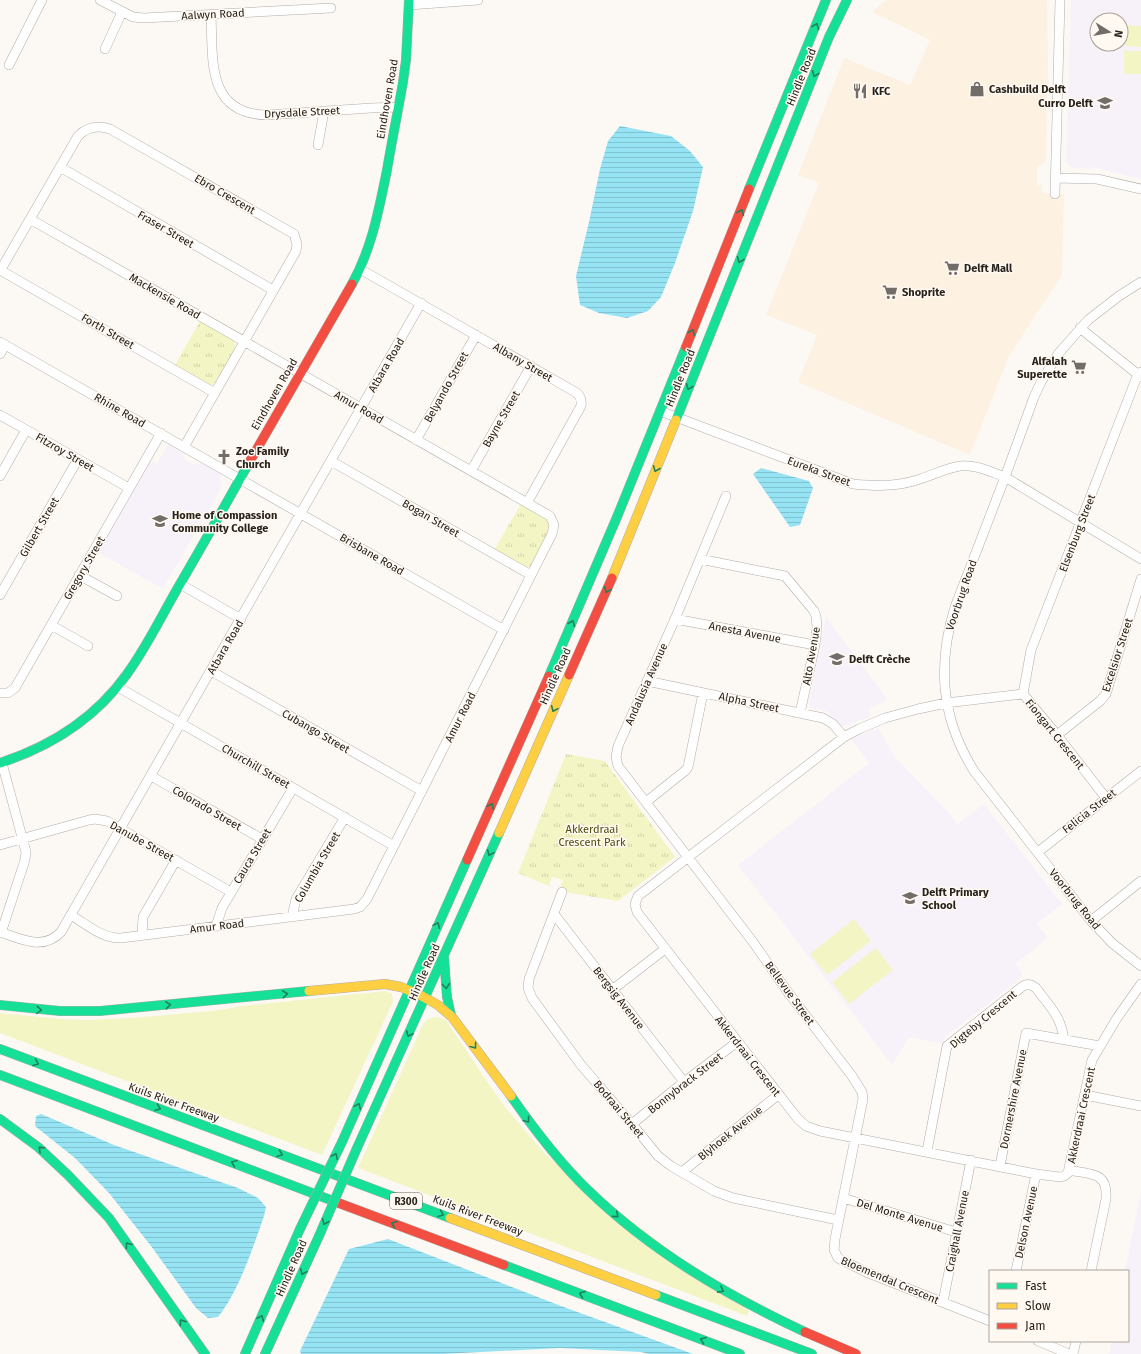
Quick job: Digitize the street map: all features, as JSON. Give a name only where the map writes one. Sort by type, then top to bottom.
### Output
[{"type":"main road","name":"Hindle Road","points":[[245,1354],[300,1229],[342,1142],[534,711],[617,517],[826,0]]},
{"type":"main road","name":"Hindle Road","points":[[266,1354],[615,572],[830,37],[847,0]]},
{"type":"main road","name":"Eindhoven Road","points":[[1,763],[37,750],[68,732],[94,712],[118,687],[139,656],[360,269],[377,221],[399,107],[406,60],[409,3]]},
{"type":"main road","points":[[444,957],[447,997],[451,1015]]},
{"type":"main road","points":[[0,1005],[60,1011],[100,1011],[385,984],[398,985],[425,998],[451,1015],[525,1117],[557,1157],[588,1190],[633,1230],[658,1250],[711,1285],[774,1317],[856,1354]]},
{"type":"main road","name":"Kuils River Freeway","points":[[0,1049],[812,1354]]},
{"type":"main road","name":"R300","points":[[0,1075],[740,1354]]},
{"type":"main road","points":[[0,1119],[34,1143],[64,1170],[109,1218],[205,1354]]},
{"type":"street","points":[[9,65],[42,0]]},
{"type":"street","name":"Aalwyn Road","points":[[100,0],[133,17],[144,18],[331,8]]},
{"type":"street","points":[[409,3],[478,0]]},
{"type":"street","points":[[1054,194],[1060,0]]},
{"type":"street","points":[[105,49],[122,12]]},
{"type":"street","name":"Drysdale Street","points":[[211,15],[214,68],[218,86],[229,103],[242,111],[258,114],[399,107]]},
{"type":"street","points":[[318,145],[324,111]]},
{"type":"street","name":"Ebro Crescent","points":[[0,271],[78,136],[86,129],[92,127],[104,127],[110,129],[291,232],[296,237],[297,248],[184,447]]},
{"type":"street","name":"Fraser Street","points":[[60,167],[273,290]]},
{"type":"street","points":[[1055,178],[1097,179],[1141,189]]},
{"type":"street","name":"Mackensie Road","points":[[30,219],[300,373]]},
{"type":"street","name":"Albany Street","points":[[360,269],[577,393],[582,402],[581,406],[526,503]]},
{"type":"street","name":"Forth Street","points":[[0,271],[215,393]]},
{"type":"street","name":"Voorbrug Road","points":[[1141,282],[1106,305],[1080,328],[1058,354],[1037,390],[955,606],[947,638],[944,662],[944,692],[946,703],[954,731],[970,766],[1091,921],[1112,943],[1141,966]]},
{"type":"street","name":"Atbara Road","points":[[1,933],[33,943],[45,942],[58,935],[121,829],[421,304]]},
{"type":"street","points":[[1080,328],[1140,374]]},
{"type":"street","name":"Belyando Street","points":[[416,440],[476,335]]},
{"type":"street","points":[[0,354],[3,343]]},
{"type":"street","name":"Rhine Road","points":[[3,343],[239,479]]},
{"type":"street","name":"Bayne Street","points":[[471,471],[531,366]]},
{"type":"street","name":"Amur Road","points":[[71,915],[109,937],[121,938],[354,909],[360,907],[367,898],[394,846],[554,531],[554,525],[550,516],[300,373]]},
{"type":"street","name":"Elsenburg Street","points":[[1023,694],[1032,650],[1140,374]]},
{"type":"street","name":"Eureka Street","points":[[660,411],[853,484],[888,486],[916,480],[960,466],[970,466],[1005,476],[1141,559]]},
{"type":"street","name":"Fitzroy Street","points":[[0,415],[130,488]]},
{"type":"street","points":[[0,476],[26,430]]},
{"type":"street","name":"Gregory Street","points":[[0,693],[8,693],[15,688],[161,433]]},
{"type":"street","name":"Gilbert Street","points":[[0,595],[78,459]]},
{"type":"street","name":"Bogan Street","points":[[331,461],[531,575]]},
{"type":"street","name":"Brisbane Road","points":[[239,479],[504,630]]},
{"type":"street","name":"Andalusia Avenue","points":[[688,857],[620,770],[616,757],[618,746],[675,619],[726,496]]},
{"type":"street","name":"Alto Avenue","points":[[700,559],[785,576],[816,616],[817,627],[815,645],[800,713]]},
{"type":"street","points":[[79,575],[116,596]]},
{"type":"street","name":"Excelsior Street","points":[[1057,735],[1100,701],[1106,694],[1141,579]]},
{"type":"street","points":[[180,584],[241,619]]},
{"type":"street","name":"Anesta Avenue","points":[[675,619],[815,645]]},
{"type":"street","points":[[51,625],[88,646]]},
{"type":"street","name":"Cubango Street","points":[[211,671],[422,791]]},
{"type":"street","name":"Alpha Street","points":[[647,681],[823,718],[844,737]]},
{"type":"street","name":"Churchill Street","points":[[118,687],[394,846]]},
{"type":"street","points":[[646,802],[688,767],[703,693]]},
{"type":"street","name":"Fiongart Crescent","points":[[946,703],[1023,694],[1106,798]]},
{"type":"street","name":"Akkerdraai Crescent","points":[[946,703],[885,718],[844,737],[638,896],[636,904],[637,912],[664,949],[802,1124],[855,1138],[1036,1174],[1060,1177],[1066,1174],[1069,1170],[1092,1060],[1141,984]]},
{"type":"street","points":[[1,763],[26,852],[25,860],[1,933]]},
{"type":"street","name":"Felicia Street","points":[[1038,852],[1141,770]]},
{"type":"street","name":"Colorado Street","points":[[151,776],[262,839]]},
{"type":"street","name":"Cauca Street","points":[[216,926],[219,914],[231,892],[292,788]]},
{"type":"street","name":"Columbia Street","points":[[292,917],[296,899],[345,818]]},
{"type":"street","name":"Danube Street","points":[[0,845],[95,819],[107,821],[231,892]]},
{"type":"street","name":"Bellevue Street","points":[[688,857],[860,1087],[863,1098],[855,1138]]},
{"type":"street","points":[[142,935],[144,916],[176,860]]},
{"type":"street","points":[[1091,921],[1141,881]]},
{"type":"street","name":"Bodraai Street","points":[[562,892],[527,985],[529,993],[581,1065],[658,1156],[671,1166],[727,1197],[838,1220]]},
{"type":"street","name":"Bergsig Avenue","points":[[554,914],[684,1082]]},
{"type":"street","points":[[612,990],[664,949]]},
{"type":"street","name":"Digteby Crescent","points":[[927,1152],[947,1046],[1023,986],[1028,984],[1036,988],[1057,1016],[1062,1025],[1064,1040]]},
{"type":"street","name":"Dormershire Avenue","points":[[1000,1166],[1026,1033],[1064,1040]]},
{"type":"street","points":[[1064,1040],[1100,1046]]},
{"type":"street","name":"Bonnybrack Street","points":[[632,1124],[737,1042]]},
{"type":"street","name":"Blyhoek Avenue","points":[[682,1172],[778,1095]]},
{"type":"street","points":[[1085,1095],[1141,1106]]},
{"type":"street","name":"Bloemendal Crescent","points":[[855,1138],[838,1220],[834,1244],[835,1254],[838,1258],[866,1272],[989,1321]]},
{"type":"street","name":"Craighall Avenue","points":[[943,1302],[971,1160]]},
{"type":"street","points":[[1069,1170],[1102,1179],[1107,1188],[1091,1270]]},
{"type":"street","name":"Delson Avenue","points":[[1016,1270],[1036,1174]]},
{"type":"street","name":"Del Monte Avenue","points":[[843,1198],[956,1232]]},
{"type":"street","points":[[1040,1342],[1069,1354]]},
{"type":"street","points":[[1073,1354],[1076,1342]]},
{"type":"shaded area","points":[[886,0],[1047,0],[1048,59],[1046,161],[1037,166],[1037,185],[1042,185],[1042,193],[1064,194],[1062,275],[1009,356],[970,455],[798,382],[817,335],[766,315],[819,183],[798,175],[844,58],[910,85],[930,40],[872,12]]},
{"type":"shaded area","name":"Curro Delft","points":[[1071,0],[1141,0],[1141,179],[1100,168],[1072,168],[1066,162]]},
{"type":"shaded area","name":"Home of Compassion Community College","points":[[168,444],[185,454],[184,459],[195,465],[201,463],[222,475],[219,479],[221,480],[221,488],[163,589],[99,553],[151,461],[157,464]]},
{"type":"shaded area","name":"Delft Crèche","points":[[826,617],[888,700],[868,709],[871,716],[845,726],[840,725],[826,711],[811,708],[809,702]]},
{"type":"shaded area","name":"Delft Primary School","points":[[878,728],[896,758],[947,811],[957,824],[984,804],[1062,904],[1037,924],[1048,938],[1015,964],[1022,973],[1020,979],[945,1037],[943,1044],[909,1037],[892,1065],[738,865],[869,763],[851,739]]},
{"type":"shaded area","points":[[1141,1191],[1141,1354],[1109,1354],[1112,1342],[1129,1342],[1129,1270],[1125,1270]]},
{"type":"green space","points":[[1129,25],[1141,26],[1141,47],[1129,46]]},
{"type":"green space","points":[[1141,51],[1141,74],[1124,74],[1124,52]]},
{"type":"green space","points":[[200,321],[233,339],[235,344],[235,350],[217,382],[211,385],[175,365]]},
{"type":"green space","points":[[521,504],[548,520],[551,527],[533,565],[529,567],[525,567],[494,550]]},
{"type":"green space","name":"Akkerdraai Crescent Park","points":[[566,754],[605,761],[675,857],[618,901],[559,891],[563,880],[552,877],[549,886],[518,873]]},
{"type":"green space","points":[[854,919],[871,941],[827,975],[810,954]]},
{"type":"green space","points":[[876,948],[893,970],[849,1004],[832,982]]},
{"type":"green space","points":[[385,991],[392,994],[393,1002],[322,1155],[0,1033],[0,1013],[87,1020],[130,1018],[212,1011],[242,1006]]},
{"type":"green space","points":[[434,1017],[446,1020],[505,1107],[547,1156],[749,1311],[747,1316],[358,1168],[422,1026],[426,1020]]},
{"type":"water","points":[[620,126],[671,136],[690,151],[703,167],[693,211],[675,263],[661,297],[648,311],[627,318],[599,313],[580,305],[576,276],[600,169],[608,141]]},
{"type":"water","points":[[761,468],[809,481],[813,488],[800,525],[790,527],[753,474]]},
{"type":"water","points":[[41,1114],[114,1145],[238,1188],[258,1198],[266,1207],[239,1282],[226,1306],[218,1317],[208,1318],[196,1308],[151,1246],[109,1193],[75,1158],[35,1126],[36,1116]]},
{"type":"water","points":[[388,1239],[561,1306],[693,1354],[649,1354],[641,1352],[560,1348],[442,1354],[301,1354],[300,1351],[349,1249]]},
{"type":"traffic: fast","points":[[352,284],[370,242],[378,214],[387,170],[406,60],[409,0]]},
{"type":"traffic: fast","points":[[749,189],[826,0]]},
{"type":"traffic: fast","points":[[676,420],[829,37],[847,0]]},
{"type":"traffic: fast","points":[[549,676],[617,517],[686,347]]},
{"type":"traffic: fast","points":[[0,763],[37,748],[71,729],[101,704],[114,690],[127,674],[147,644],[250,461]]},
{"type":"traffic: fast","points":[[357,1148],[499,833]]},
{"type":"traffic: fast","points":[[342,1142],[467,860]]},
{"type":"traffic: fast","points":[[444,957],[447,997],[451,1015]]},
{"type":"traffic: fast","points":[[0,1005],[60,1011],[100,1011],[309,991]]},
{"type":"traffic: fast","points":[[0,1049],[450,1218]]},
{"type":"traffic: fast","points":[[0,1075],[336,1202]]},
{"type":"traffic: fast","points":[[511,1096],[538,1133],[567,1168],[588,1190],[637,1233],[690,1270],[718,1287],[805,1332]]},
{"type":"traffic: fast","points":[[0,1119],[38,1147],[68,1175],[109,1218],[205,1354]]},
{"type":"traffic: fast","points":[[300,1229],[342,1142]]},
{"type":"traffic: fast","points":[[319,1236],[357,1148]]},
{"type":"traffic: fast","points":[[245,1354],[300,1229]]},
{"type":"traffic: fast","points":[[265,1354],[319,1236]]},
{"type":"traffic: fast","points":[[504,1265],[740,1354]]},
{"type":"traffic: fast","points":[[656,1295],[812,1354]]},
{"type":"traffic: slow","points":[[612,578],[676,420]]},
{"type":"traffic: slow","points":[[499,833],[569,675]]},
{"type":"traffic: slow","points":[[309,991],[385,984],[401,987],[420,995],[438,1005],[452,1017],[511,1096]]},
{"type":"traffic: slow","points":[[450,1218],[656,1295]]},
{"type":"traffic: jam","points":[[686,347],[749,189]]},
{"type":"traffic: jam","points":[[250,461],[352,284]]},
{"type":"traffic: jam","points":[[569,675],[612,578]]},
{"type":"traffic: jam","points":[[467,860],[549,676]]},
{"type":"traffic: jam","points":[[336,1202],[504,1265]]},
{"type":"traffic: jam","points":[[805,1332],[856,1354]]},
{"type":"place","name":"Cashbuild Delft","points":[[977,89]]},
{"type":"place","name":"KFC","points":[[860,91]]},
{"type":"place","name":"Curro Delft","points":[[1105,103]]},
{"type":"place","name":"Delft Mall","points":[[952,268]]},
{"type":"place","name":"Shoprite","points":[[890,292]]},
{"type":"place","name":"Alfalah Superette","points":[[1079,367]]},
{"type":"place","name":"Zoe Family Church","points":[[224,457]]},
{"type":"place","name":"Home of Compassion Community College","points":[[160,521]]},
{"type":"place","name":"Delft Crèche","points":[[837,659]]},
{"type":"place","name":"Delft Primary School","points":[[910,898]]}]
